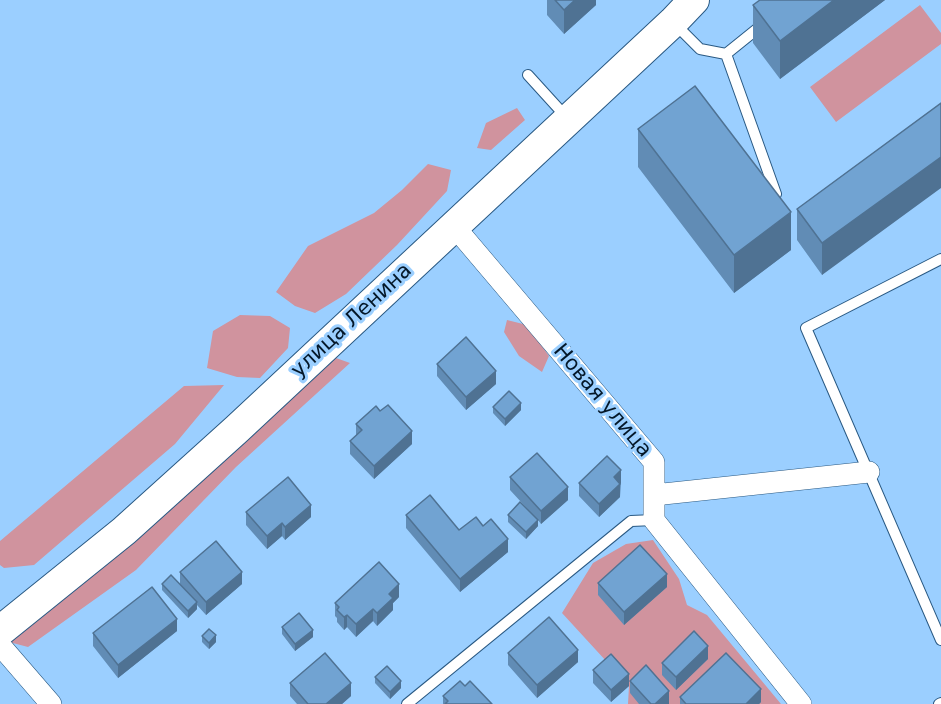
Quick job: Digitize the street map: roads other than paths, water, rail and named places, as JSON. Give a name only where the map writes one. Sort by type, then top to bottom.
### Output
[{"type":"main road","name":"улица Ленина","points":[[0,631],[124,531],[237,429],[694,0]]},
{"type":"street","name":"Новая улица","points":[[454,226],[654,462],[654,520]]},
{"type":"street","points":[[654,495],[869,472]]},
{"type":"street","points":[[654,520],[801,704]]},
{"type":"street","points":[[0,645],[51,704]]},
{"type":"lane","points":[[673,22],[700,49],[726,54],[768,20]]},
{"type":"lane","points":[[726,54],[776,194]]},
{"type":"lane","points":[[528,75],[568,120]]},
{"type":"lane","points":[[941,260],[806,328],[941,640]]},
{"type":"lane","points":[[407,704],[631,521],[654,520]]}]
